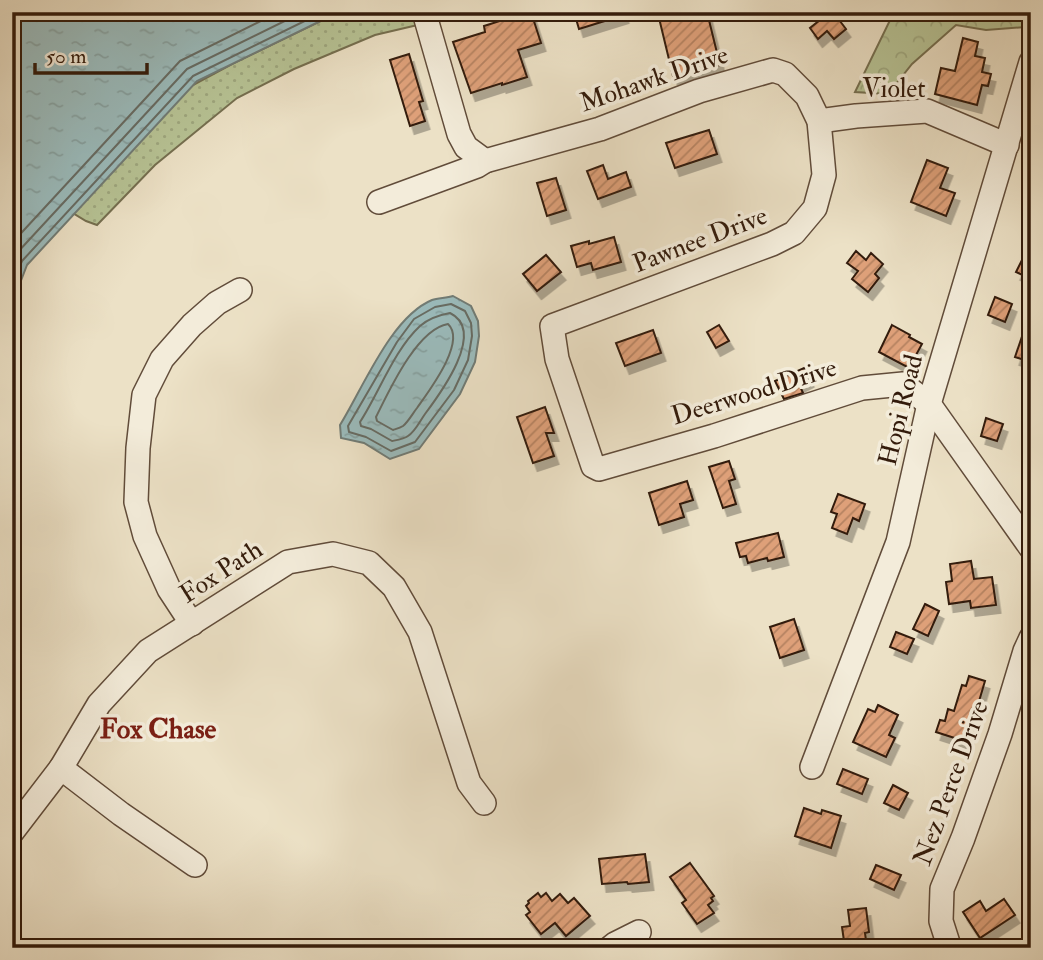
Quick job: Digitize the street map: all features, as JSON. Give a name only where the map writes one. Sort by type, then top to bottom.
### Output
[{"type":"street","points":[[379,202],[485,161],[466,147],[459,134],[428,16]]},
{"type":"street","name":"Hopi Road","points":[[812,767],[898,542],[929,404],[1031,62]]},
{"type":"street","name":"Mohawk Drive","points":[[485,161],[600,129],[699,91],[773,70],[785,74],[807,96],[819,121]]},
{"type":"street","name":"Violet","points":[[819,121],[927,111],[1007,145]]},
{"type":"street","name":"Pawnee Drive","points":[[593,466],[557,359],[552,326],[763,248],[794,233],[815,208],[824,176],[819,121]]},
{"type":"street","points":[[192,624],[169,589],[145,536],[136,502],[144,396],[162,359],[192,325],[218,303],[240,290]]},
{"type":"street","name":"Deerwood Drive","points":[[593,466],[599,468],[714,436],[862,388],[903,384],[929,404],[1031,548]]},
{"type":"street","name":"Fox Path","points":[[12,832],[61,768],[99,704],[148,651],[288,562],[333,554],[369,563],[394,587],[420,632],[469,783],[484,803]]},
{"type":"street","name":"Nez Perce Drive","points":[[948,946],[941,921],[942,889],[1000,734],[1031,638]]},
{"type":"street","points":[[61,768],[195,865]]},
{"type":"street","points":[[610,948],[639,932]]},
{"type":"green space","points":[[339,12],[437,12],[439,20],[375,35],[294,69],[237,98],[155,165],[97,225],[63,207],[180,92]]},
{"type":"green space","points":[[894,12],[1031,12],[1031,23],[1026,27],[986,30],[956,25],[912,64],[888,94],[855,92]]},
{"type":"water","points":[[12,12],[339,12],[197,81],[27,265],[17,291],[12,296]]},
{"type":"water","points":[[453,296],[471,306],[478,321],[475,362],[460,394],[419,449],[390,459],[364,443],[341,438],[340,425],[391,337],[417,309],[432,300]]},
{"type":"building","points":[[531,12],[541,43],[518,50],[527,77],[471,93],[453,42],[485,32],[484,26]]},
{"type":"building","points":[[574,12],[623,12],[624,15],[579,29]]},
{"type":"building","points":[[681,12],[707,12],[720,65],[673,76],[659,18]]},
{"type":"building","points":[[833,12],[846,29],[834,39],[827,31],[818,39],[810,28]]},
{"type":"building","points":[[963,38],[978,42],[975,56],[985,58],[982,72],[991,74],[988,86],[982,85],[977,105],[935,94],[941,68],[955,71]]},
{"type":"building","points":[[409,54],[423,101],[419,102],[425,121],[410,126],[390,60]]},
{"type":"building","points":[[709,130],[717,154],[675,168],[666,143]]},
{"type":"building","points":[[927,160],[948,168],[940,188],[955,193],[946,216],[911,202]]},
{"type":"building","points":[[603,165],[608,179],[626,172],[631,187],[598,199],[587,171]]},
{"type":"building","points":[[556,178],[566,210],[547,216],[537,183]]},
{"type":"building","points":[[614,237],[621,262],[593,270],[591,263],[577,267],[571,246]]},
{"type":"building","points":[[1031,242],[1031,279],[1016,272]]},
{"type":"building","points":[[856,251],[866,260],[871,253],[883,264],[875,274],[879,278],[868,292],[852,279],[858,271],[847,263]]},
{"type":"building","points":[[546,255],[561,272],[537,291],[523,274]]},
{"type":"building","points":[[995,297],[1012,304],[1005,322],[988,315]]},
{"type":"building","points":[[1029,316],[1031,317],[1031,362],[1015,357]]},
{"type":"building","points":[[719,325],[729,341],[716,348],[707,332]]},
{"type":"building","points":[[892,325],[922,344],[909,368],[879,352]]},
{"type":"building","points":[[653,330],[661,353],[625,366],[616,343]]},
{"type":"building","points":[[804,368],[809,379],[799,384],[803,393],[784,399],[775,381]]},
{"type":"building","points":[[545,407],[554,433],[546,433],[554,456],[533,463],[517,417]]},
{"type":"building","points":[[986,418],[1003,424],[997,441],[981,436]]},
{"type":"building","points":[[729,461],[735,479],[729,481],[736,504],[723,508],[709,467]]},
{"type":"building","points":[[687,481],[693,500],[680,504],[684,517],[659,525],[649,493]]},
{"type":"building","points":[[838,494],[865,504],[859,521],[853,518],[847,534],[832,528],[837,514],[831,512]]},
{"type":"building","points":[[778,533],[784,557],[748,563],[746,556],[740,557],[736,543]]},
{"type":"building","points":[[971,561],[974,579],[992,577],[996,605],[971,608],[970,601],[949,604],[946,582],[952,581],[950,564]]},
{"type":"building","points":[[925,604],[939,611],[928,636],[913,629]]},
{"type":"building","points":[[794,619],[804,650],[780,658],[770,627]]},
{"type":"building","points":[[896,632],[914,639],[907,654],[890,647]]},
{"type":"building","points":[[969,676],[985,681],[967,742],[936,732],[940,720],[945,721],[948,709],[954,711],[962,685],[966,686]]},
{"type":"building","points":[[878,705],[898,715],[889,735],[895,738],[886,757],[853,742],[868,709],[875,712]]},
{"type":"building","points":[[843,769],[868,779],[862,794],[837,784]]},
{"type":"building","points":[[893,785],[908,793],[899,810],[884,803]]},
{"type":"building","points":[[804,808],[821,814],[822,810],[841,816],[831,848],[795,836]]},
{"type":"building","points":[[645,854],[649,882],[602,884],[599,859]]},
{"type":"building","points":[[690,863],[714,896],[708,905],[714,913],[697,924],[682,903],[686,900],[670,877]]},
{"type":"building","points":[[876,865],[901,875],[894,890],[870,879]]},
{"type":"building","points":[[538,893],[541,897],[546,893],[552,901],[560,894],[568,903],[574,898],[590,916],[566,936],[555,923],[541,934],[526,915],[530,912],[526,906],[528,901]]},
{"type":"building","points":[[1004,899],[1015,915],[980,938],[963,912],[980,901],[986,911]]},
{"type":"building","points":[[866,908],[869,932],[865,933],[867,948],[845,948],[842,927],[850,926],[848,910]]},
{"type":"district","name":"Fox Chase","points":[[158,729]]}]
